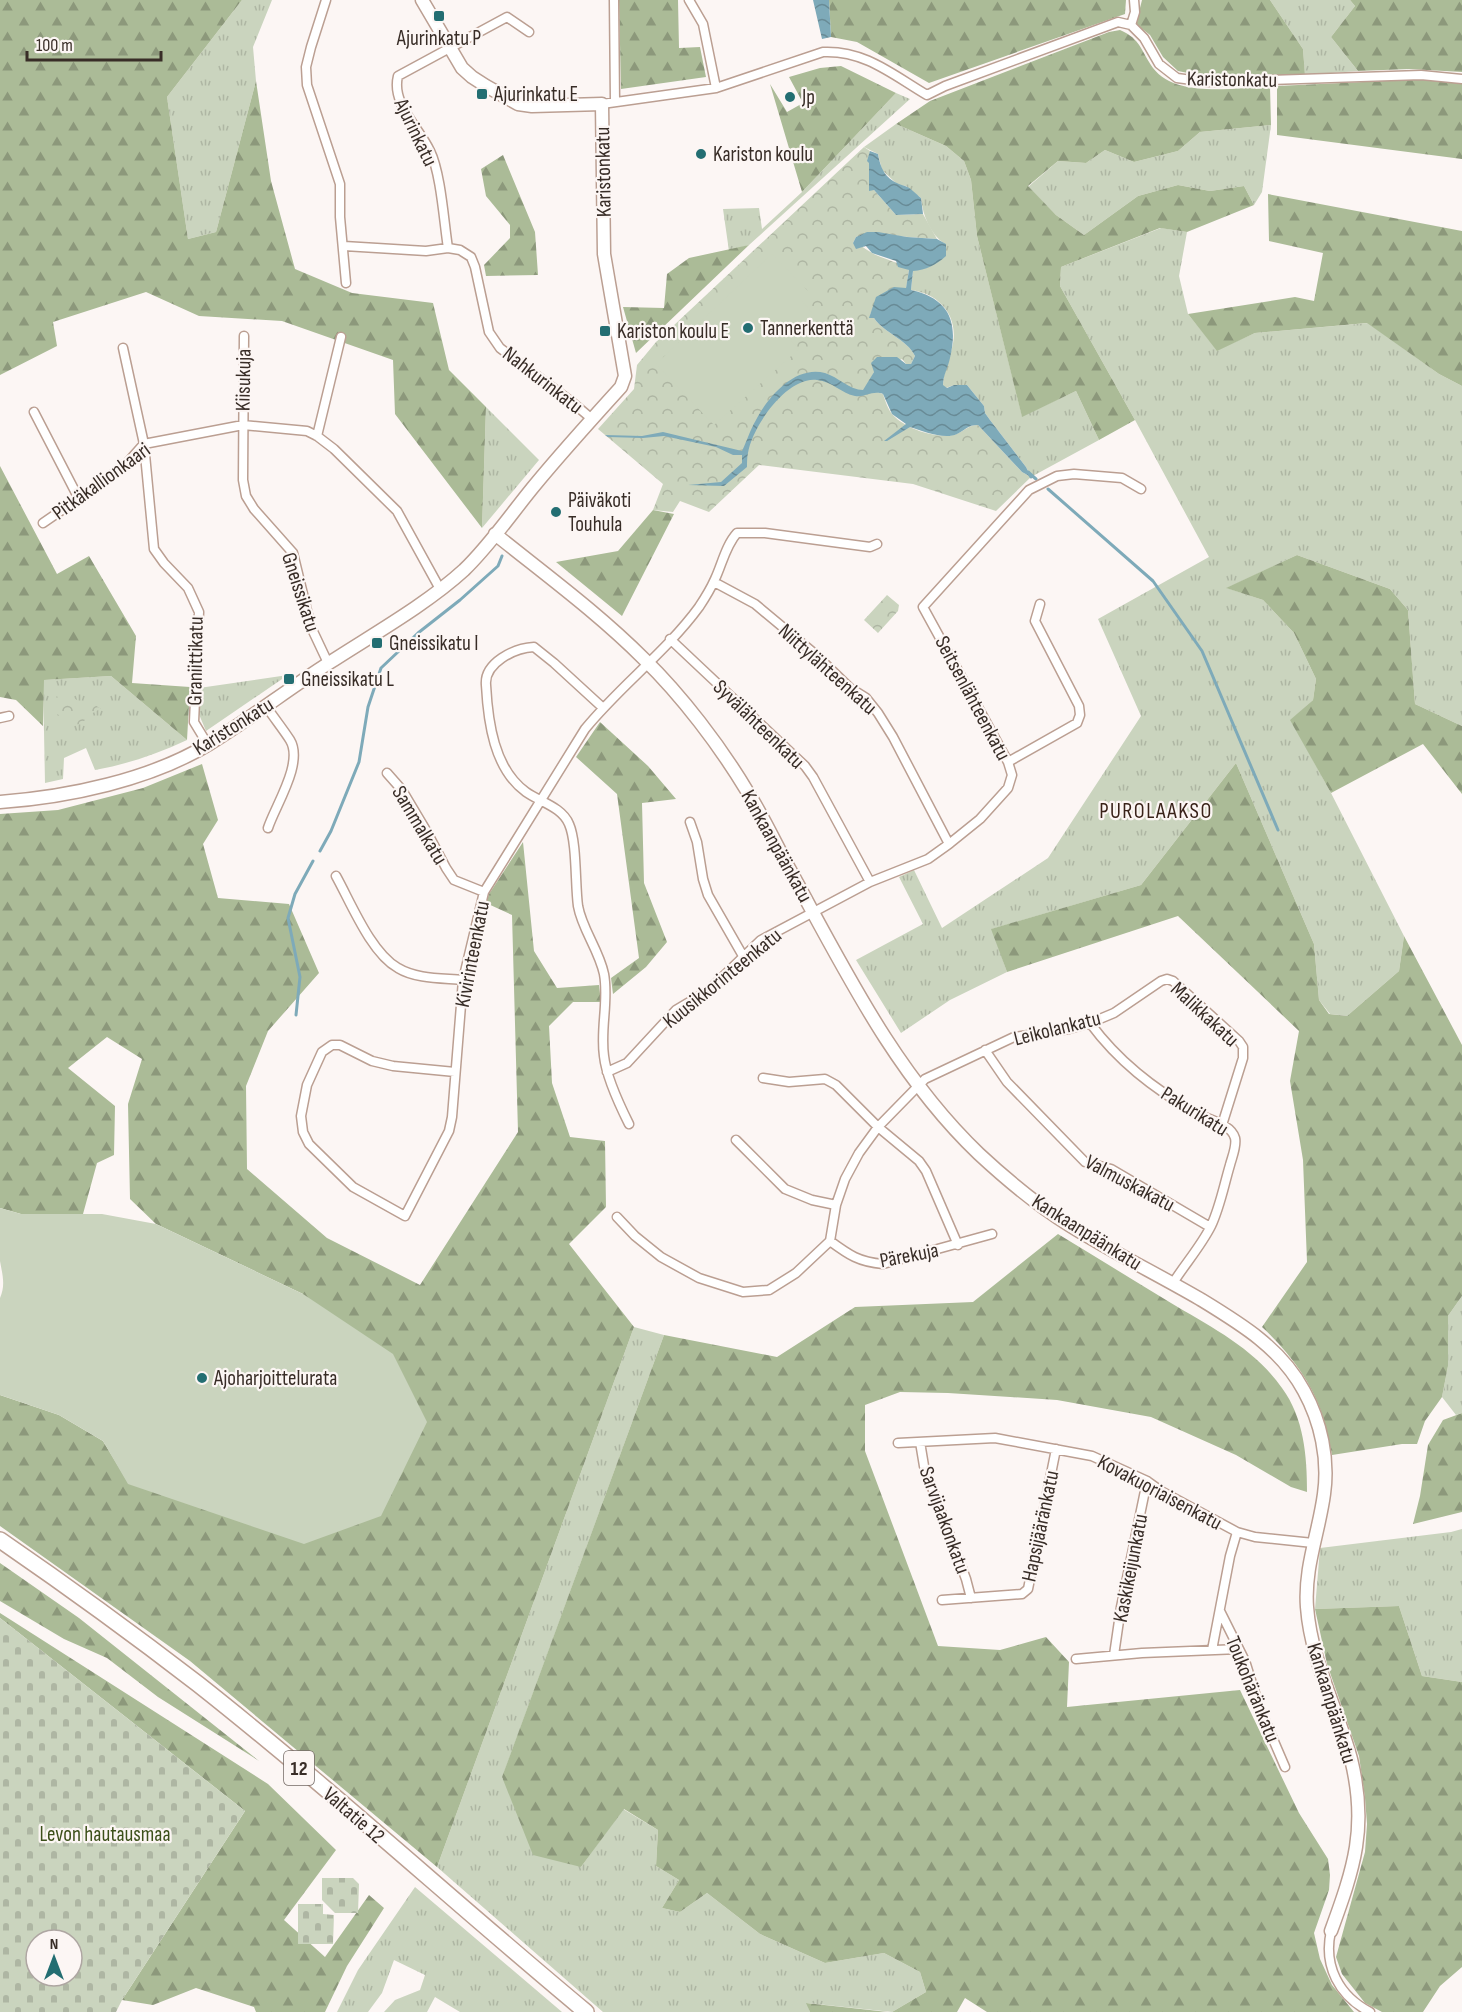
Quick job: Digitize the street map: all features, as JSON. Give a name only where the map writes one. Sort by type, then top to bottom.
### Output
[{"type":"highway","name":"Valtatie 12","points":[[0,1540],[198,1684],[349,1809],[586,2012]]},
{"type":"street","points":[[326,0],[306,67],[307,85],[340,184],[340,217],[346,283]]},
{"type":"street","points":[[422,0],[462,68],[472,77],[518,104],[541,106],[602,104]]},
{"type":"street","points":[[614,0],[615,102]]},
{"type":"street","points":[[689,0],[703,24],[716,88]]},
{"type":"street","points":[[1131,24],[1135,12],[1134,0]]},
{"type":"street","name":"Ajurinkatu","points":[[448,248],[435,165],[430,151],[399,100],[395,87],[398,76],[507,17],[529,32]]},
{"type":"street","name":"Karistonkatu","points":[[0,802],[34,800],[130,778],[168,765],[208,745],[440,589],[479,555],[561,453],[621,387],[625,376],[604,254],[602,104],[716,88],[823,52],[837,51],[860,56],[927,95],[945,86],[1118,22],[1131,24],[1144,38],[1159,64],[1177,78],[1207,82],[1421,75],[1462,78]]},
{"type":"street","points":[[344,246],[426,250],[448,248]]},
{"type":"street","name":"Nahkurinkatu","points":[[448,248],[460,250],[471,257],[489,332],[500,348],[592,419]]},
{"type":"street","name":"Kiisukuja","points":[[243,425],[244,336]]},
{"type":"street","points":[[317,436],[341,337]]},
{"type":"street","name":"Graniittikatu","points":[[123,348],[144,444],[154,549],[164,564],[188,588],[199,612],[194,722],[208,745]]},
{"type":"street","points":[[34,412],[78,497]]},
{"type":"street","name":"Pitkäkallionkaari","points":[[43,523],[110,476],[129,461],[144,444],[243,425],[307,431],[317,436],[397,511],[440,589]]},
{"type":"street","name":"Gneissikatu","points":[[243,425],[243,480],[246,496],[254,509],[293,552],[311,627],[328,663]]},
{"type":"street","name":"Seitsenlähteenkatu","points":[[814,912],[870,882],[928,859],[980,819],[1008,788],[1012,775],[1008,762],[923,607],[1029,490],[1057,476],[1074,474],[1122,478],[1141,489]]},
{"type":"street","name":"Kivirinteenkatu","points":[[455,1072],[393,1066],[372,1061],[340,1045],[332,1045],[322,1052],[307,1085],[301,1116],[303,1132],[309,1144],[353,1187],[405,1216],[449,1131],[455,1072],[462,980],[484,892],[574,745],[602,707],[624,688],[698,608],[714,582],[737,533],[765,533],[870,548],[877,544]]},
{"type":"street","name":"Kankaanpäänkatu","points":[[495,534],[592,611],[648,662],[678,696],[747,791],[887,1041],[918,1087],[952,1126],[980,1154],[1042,1207],[1071,1226],[1173,1283],[1263,1340],[1292,1371],[1303,1389],[1318,1425],[1325,1459],[1324,1493],[1306,1588],[1310,1628],[1319,1668],[1351,1761],[1359,1815],[1354,1864],[1331,1931],[1328,1958],[1336,1981],[1352,2000],[1370,2012]]},
{"type":"street","name":"Niittylähteenkatu","points":[[714,582],[755,604],[815,654],[850,688],[866,698],[893,736],[949,844]]},
{"type":"street","points":[[1008,762],[1077,723],[1080,715],[1079,706],[1035,621],[1040,604]]},
{"type":"street","name":"Syvälähteenkatu","points":[[670,639],[805,766],[870,882]]},
{"type":"street","points":[[602,707],[534,647],[517,650],[489,670],[485,683],[494,744],[501,763],[512,780],[527,793],[566,818],[572,834],[579,909],[604,974],[603,1054],[607,1072],[629,1124]]},
{"type":"street","points":[[266,706],[290,740],[294,751],[288,780],[268,828]]},
{"type":"street","name":"Sammalkatu","points":[[387,773],[402,790],[454,880],[484,892]]},
{"type":"street","points":[[690,822],[697,842],[702,879],[708,895],[743,956]]},
{"type":"street","points":[[336,876],[380,955],[399,969],[408,972],[462,980]]},
{"type":"street","name":"Kuusikkorinteenkatu","points":[[607,1072],[627,1063],[676,1010],[708,991],[761,940],[814,912]]},
{"type":"street","name":"Malikkakatu","points":[[1161,981],[1167,979],[1173,981],[1243,1047],[1243,1058],[1222,1125]]},
{"type":"street","name":"Leikolankatu","points":[[830,1240],[836,1205],[845,1179],[859,1153],[878,1127],[925,1079],[1014,1037],[1069,1029],[1090,1023],[1114,1012],[1161,981]]},
{"type":"street","name":"Pakurikatu","points":[[1090,1023],[1108,1047],[1131,1068],[1165,1094],[1197,1114],[1230,1130],[1235,1137],[1236,1144],[1210,1227],[1173,1283]]},
{"type":"street","name":"Valmuskakatu","points":[[985,1050],[1007,1082],[1085,1162],[1111,1169],[1210,1227]]},
{"type":"street","points":[[763,1078],[789,1082],[825,1079],[836,1085],[926,1170],[958,1245]]},
{"type":"street","points":[[736,1140],[785,1189],[812,1200],[836,1205]]},
{"type":"street","points":[[617,1217],[635,1236],[661,1257],[699,1278],[742,1292],[769,1290],[795,1274],[830,1240]]},
{"type":"street","name":"Pärekuja","points":[[830,1240],[853,1257],[867,1263],[883,1263],[958,1245],[992,1234]]},
{"type":"street","name":"Kovakuoriaisenkatu","points":[[898,1443],[994,1438],[1056,1449],[1107,1462],[1147,1481],[1237,1532],[1255,1537],[1313,1543]]},
{"type":"street","name":"Sarvijaakonkatu","points":[[920,1442],[924,1466],[971,1598]]},
{"type":"street","name":"Hapsijääränkatu","points":[[942,1600],[1022,1594],[1028,1589],[1056,1449]]},
{"type":"street","name":"Kaskikeijunkatu","points":[[1114,1655],[1120,1607],[1147,1481]]},
{"type":"street","name":"Toukohäränkatu","points":[[1212,1650],[1230,1556],[1237,1532]]},
{"type":"street","name":"Toukohäränkatu","points":[[1220,1611],[1239,1649],[1260,1709],[1286,1767]]},
{"type":"street","name":"Kaskikeijunkatu","points":[[1076,1659],[1239,1649]]},
{"type":"green space","points":[[0,0],[242,0],[167,97],[188,239],[216,232],[256,81],[271,181],[295,269],[352,293],[433,303],[449,370],[486,407],[482,528],[395,414],[393,360],[282,321],[199,316],[146,292],[53,322],[57,346],[0,375]]},
{"type":"green space","points":[[242,0],[272,0],[253,47],[256,81],[216,232],[188,239],[167,97]]},
{"type":"green space","points":[[619,0],[678,0],[679,48],[700,47],[706,77],[621,89]]},
{"type":"green space","points":[[829,0],[1126,0],[1125,14],[929,83],[857,42],[831,37]]},
{"type":"green space","points":[[1142,0],[1270,0],[1303,49],[1305,75],[1203,76],[1178,71],[1163,57],[1150,35],[1136,24]]},
{"type":"green space","points":[[1270,0],[1350,0],[1355,6],[1331,37],[1358,71],[1305,75],[1303,49]]},
{"type":"green space","points":[[1350,0],[1462,0],[1462,72],[1409,69],[1358,71],[1331,37],[1355,6]]},
{"type":"green space","points":[[1120,30],[1137,41],[1153,68],[1164,78],[1177,84],[1208,89],[1270,87],[1271,125],[1200,132],[1178,151],[1134,162],[1105,150],[1086,163],[1058,161],[1028,186],[1056,215],[1084,235],[1138,196],[1178,185],[1210,191],[1244,186],[1254,205],[1187,232],[1160,228],[1061,267],[1060,286],[1135,420],[1099,440],[1076,391],[1022,417],[977,236],[971,180],[964,161],[946,146],[896,124],[930,101],[1109,32]]},
{"type":"green space","points":[[841,66],[896,93],[802,192],[770,84],[787,112],[803,103],[789,77],[820,68]]},
{"type":"green space","points":[[1427,79],[1462,83],[1462,159],[1277,135],[1277,86]]},
{"type":"green space","points":[[896,93],[910,99],[749,245],[729,251],[723,209],[759,208],[762,229],[802,192]]},
{"type":"green space","points":[[896,124],[946,146],[964,161],[971,180],[977,236],[1022,416],[1076,391],[1099,440],[1031,477],[985,413],[984,406],[967,385],[954,385],[946,388],[943,386],[954,337],[950,318],[946,309],[939,302],[922,292],[911,290],[913,271],[945,244],[928,224],[921,198],[906,186],[898,185],[882,170],[878,154],[864,147]]},
{"type":"green space","points":[[1271,125],[1262,192],[1254,205],[1244,186],[1210,191],[1178,185],[1138,196],[1084,235],[1056,215],[1028,187],[1058,161],[1086,163],[1105,150],[1134,162],[1178,151],[1200,132]]},
{"type":"green space","points":[[864,147],[870,151],[869,163],[874,190],[896,215],[923,214],[937,239],[870,233],[856,237],[853,243],[909,270],[906,289],[878,303],[871,312],[870,318],[874,318],[907,345],[915,356],[911,364],[906,364],[902,359],[874,372],[869,383],[877,392],[883,394],[893,415],[913,428],[929,434],[946,436],[978,425],[1022,472],[1031,477],[996,511],[913,484],[759,465],[709,512],[680,501],[673,512],[653,510],[663,484],[598,429],[634,389],[637,365],[656,342]]},
{"type":"green space","points":[[503,155],[535,232],[538,275],[486,276],[484,265],[510,238],[510,225],[486,196],[481,169]]},
{"type":"green space","points":[[1268,194],[1462,231],[1462,386],[1439,374],[1367,323],[1255,333],[1217,351],[1188,314],[1295,297],[1314,301],[1323,253],[1269,241]]},
{"type":"green space","points":[[1161,228],[1187,232],[1179,276],[1188,314],[1217,350],[1255,333],[1368,323],[1439,374],[1462,386],[1462,726],[1415,704],[1408,610],[1390,589],[1297,555],[1227,588],[1263,600],[1294,633],[1316,679],[1313,700],[1291,720],[1404,936],[1399,971],[1347,1016],[1330,1014],[1319,1000],[1314,944],[1236,763],[1141,885],[992,929],[1007,972],[950,1000],[901,1033],[856,960],[923,924],[899,877],[914,870],[942,928],[1048,858],[1141,716],[1098,619],[1209,557],[1060,286],[1061,267]]},
{"type":"green space","points":[[749,245],[636,353],[623,307],[664,308],[667,274],[689,258]]},
{"type":"green space","name":"Tannerkenttä","points":[[772,254],[810,293],[802,301],[815,316],[790,340],[799,349],[714,425],[656,364]]},
{"type":"green space","points":[[486,407],[539,460],[482,528]]},
{"type":"green space","points":[[0,466],[57,574],[89,556],[136,636],[132,683],[190,687],[187,740],[111,676],[44,680],[43,726],[16,700],[0,697]]},
{"type":"green space","points":[[653,510],[674,514],[622,616],[556,562],[618,551]]},
{"type":"green space","points":[[1297,555],[1390,589],[1408,610],[1415,704],[1462,726],[1462,794],[1423,744],[1331,793],[1290,720],[1313,700],[1316,679],[1294,633],[1263,600],[1226,588]]},
{"type":"green space","points":[[887,595],[899,605],[898,611],[878,633],[864,620]]},
{"type":"green space","points":[[288,675],[206,731],[198,712],[199,688]]},
{"type":"green space","points":[[111,676],[187,740],[142,758],[95,770],[86,748],[64,758],[63,779],[45,783],[43,680]]},
{"type":"green space","points":[[50,696],[74,698],[87,707],[95,705],[101,709],[92,713],[82,723],[73,726],[50,710]]},
{"type":"green space","points":[[600,722],[648,766],[676,799],[642,803],[644,883],[667,942],[646,967],[613,994],[611,978],[639,958],[617,794],[576,757]]},
{"type":"green space","points":[[1236,763],[1314,944],[1319,1000],[1329,1014],[1347,1016],[1399,971],[1404,936],[1462,1045],[1462,1296],[1448,1316],[1448,1366],[1442,1397],[1425,1421],[1417,1444],[1402,1444],[1332,1455],[1322,1414],[1305,1377],[1281,1346],[1262,1327],[1307,1262],[1303,1160],[1290,1081],[1299,1031],[1178,916],[1007,972],[991,929],[1141,885]]},
{"type":"green space","points":[[202,764],[218,820],[203,844],[218,898],[289,904],[319,973],[268,1031],[246,1086],[247,1169],[327,1238],[420,1285],[518,1132],[512,915],[486,903],[489,894],[523,842],[534,951],[557,988],[599,985],[601,1002],[573,1002],[549,1026],[552,1083],[570,1137],[605,1141],[606,1207],[569,1244],[634,1327],[437,1867],[190,1661],[0,1526],[0,1395],[59,1415],[103,1441],[129,1484],[303,1294],[156,1224],[130,1199],[128,1104],[142,1059],[107,1037],[68,1068],[115,1106],[114,1155],[97,1163],[83,1214],[21,1214],[0,1208],[0,814],[58,810],[143,788]]},
{"type":"green space","name":"Ajoharjoittelurata","points":[[0,1208],[21,1214],[102,1214],[156,1224],[303,1294],[393,1354],[427,1422],[381,1516],[304,1544],[128,1484],[103,1441],[59,1415],[0,1395],[0,1298],[3,1284],[0,1261]]},
{"type":"green space","points":[[1058,1234],[1231,1339],[1271,1374],[1289,1400],[1300,1425],[1305,1451],[1307,1492],[1291,1487],[1236,1455],[1151,1417],[1057,1400],[948,1393],[900,1392],[865,1405],[865,1451],[938,1646],[1000,1650],[1046,1637],[1069,1662],[1067,1707],[1240,1690],[1299,1813],[1328,1859],[1329,1890],[1314,1933],[1320,1959],[1332,1985],[1354,2012],[987,2012],[965,1998],[957,2012],[892,2012],[926,1992],[920,1972],[884,1953],[825,1963],[760,1934],[707,1893],[680,1912],[662,1908],[679,1880],[656,1866],[658,1830],[624,1809],[581,1867],[533,1855],[502,1777],[664,1335],[777,1357],[855,1307],[973,1302]]},
{"type":"green space","points":[[1462,1296],[1462,1413],[1456,1415],[1442,1397],[1448,1366],[1448,1316]]},
{"type":"green space","points":[[634,1327],[664,1335],[502,1778],[581,1867],[623,1809],[658,1830],[656,1866],[679,1880],[662,1908],[680,1912],[707,1893],[760,1934],[825,1963],[884,1953],[920,1972],[926,1992],[892,2012],[807,2003],[810,2012],[603,2012],[437,1867]]},
{"type":"green space","points":[[1462,1413],[1462,1512],[1413,1524],[1428,1445],[1443,1420]]},
{"type":"green space","points":[[1462,1529],[1462,1682],[1422,1676],[1399,1606],[1315,1609],[1320,1548]]},
{"type":"green space","points":[[0,1563],[79,1618],[259,1761],[158,1697],[107,1658],[64,1639],[0,1601]]},
{"type":"green space","points":[[1399,1606],[1422,1676],[1462,1682],[1462,1967],[1440,1986],[1423,2012],[1382,2012],[1365,2003],[1342,1974],[1336,1957],[1365,1852],[1367,1824],[1359,1756],[1327,1664],[1315,1609]]},
{"type":"green space","points":[[0,1613],[268,1784],[336,1850],[284,1920],[325,1957],[369,1895],[384,1908],[347,1966],[325,2012],[256,2012],[254,2007],[196,1988],[153,2005],[122,2000],[245,1811],[0,1618]]},
{"type":"green space","name":"Levon hautausmaa","points":[[0,1618],[245,1811],[116,2012],[0,2012]]},
{"type":"green space","points":[[322,1878],[353,1878],[359,1884],[358,1913],[335,1913],[322,1900]]},
{"type":"green space","points":[[415,1887],[562,2012],[460,2012],[435,1997],[427,2012],[384,2012],[395,2000],[420,1990],[425,1975],[394,1960],[382,1993],[368,2012],[337,2012],[358,1970]]},
{"type":"green space","points":[[298,1904],[323,1904],[323,1914],[334,1915],[333,1944],[298,1944]]},
{"type":"green space","points":[[806,2003],[888,2012],[810,2012]]},
{"type":"water","points":[[813,0],[829,0],[831,37],[822,39]]},
{"type":"water","points":[[870,151],[878,154],[883,171],[890,178],[909,188],[921,198],[923,214],[896,215],[874,190],[869,191],[869,163],[867,161]]},
{"type":"water","points":[[867,232],[937,239],[946,244],[946,256],[927,268],[913,271],[911,290],[934,299],[948,313],[953,333],[943,385],[947,388],[954,385],[967,385],[984,406],[985,413],[1031,477],[1022,472],[978,425],[952,436],[934,434],[910,427],[884,441],[906,424],[892,414],[883,394],[855,396],[817,380],[806,381],[794,386],[773,405],[756,430],[751,442],[747,467],[724,486],[688,485],[721,482],[742,463],[742,455],[733,455],[716,447],[664,436],[643,438],[605,435],[642,436],[663,432],[742,451],[761,411],[775,393],[793,378],[814,372],[825,373],[853,388],[863,390],[874,372],[871,363],[877,357],[897,357],[906,364],[911,364],[915,356],[907,345],[874,318],[869,318],[876,297],[894,287],[906,288],[909,270],[898,267],[896,261],[872,253],[866,246],[856,249],[853,243],[856,237]]},
{"type":"waterway","points":[[1031,477],[1028,472],[1036,479]]},
{"type":"waterway","points":[[1048,489],[1153,581],[1202,651],[1278,830]]},
{"type":"waterway","points":[[320,851],[331,831],[359,762],[368,707],[381,668],[418,633],[498,566],[502,556]]},
{"type":"waterway","points":[[296,1015],[300,977],[288,918],[295,894],[313,861]]},
{"type":"place","name":"Ajurinkatu P","points":[[439,16]]},
{"type":"place","name":"Ajurinkatu E","points":[[482,94]]},
{"type":"place","name":"Jp","points":[[790,97]]},
{"type":"place","name":"Kariston koulu","points":[[701,154]]},
{"type":"place","name":"Tannerkenttä","points":[[748,328]]},
{"type":"place","name":"Kariston koulu E","points":[[605,331]]},
{"type":"place","name":"Päiväkoti Touhula","points":[[556,512]]},
{"type":"place","name":"Gneissikatu I","points":[[377,643]]},
{"type":"place","name":"Gneissikatu L","points":[[289,679]]},
{"type":"place","name":"Ajoharjoittelurata","points":[[202,1378]]},
{"type":"district","name":"PUROLAAKSO","points":[[1156,810]]}]
